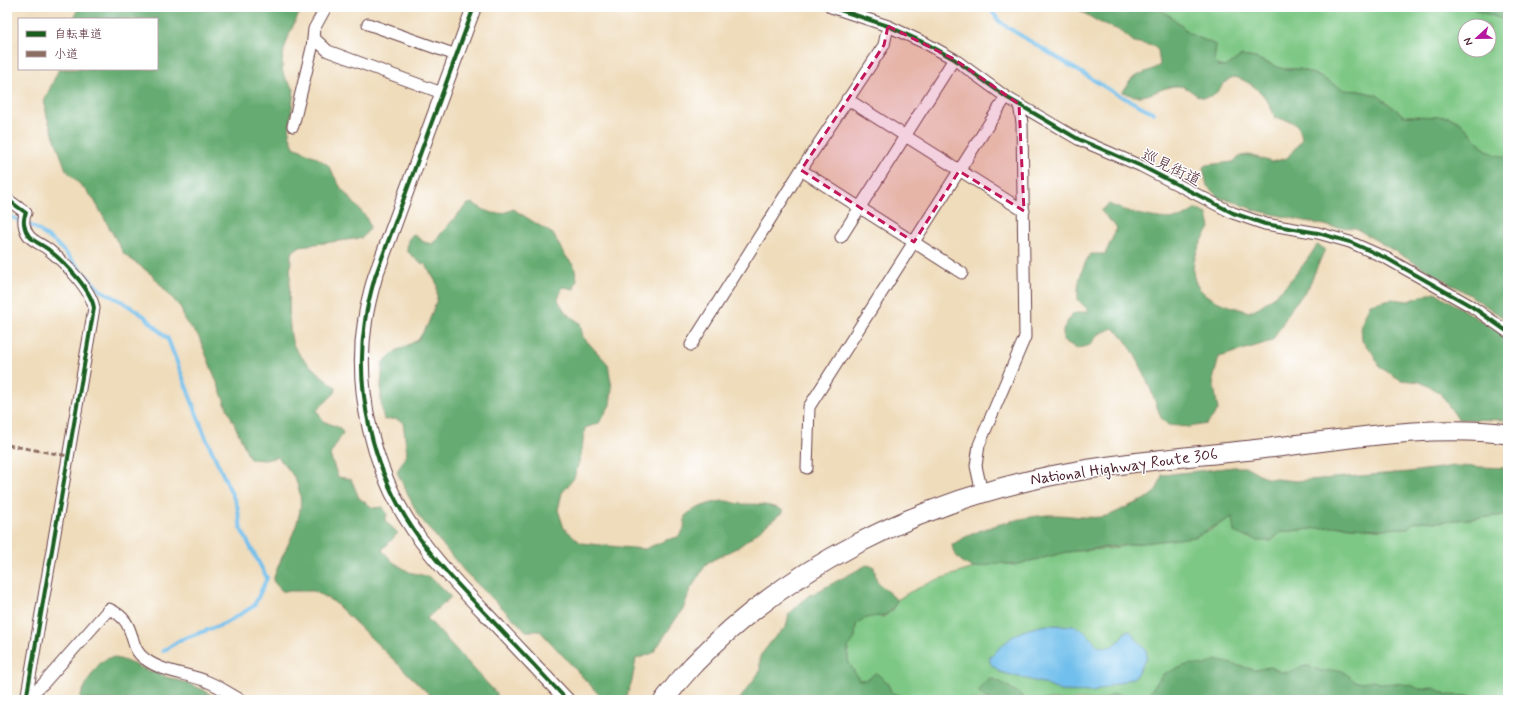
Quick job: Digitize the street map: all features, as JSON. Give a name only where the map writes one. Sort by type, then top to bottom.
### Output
[{"type":"highway","name":"National Highway Route 306","points":[[664,700],[693,665],[721,638],[759,607],[823,563],[854,545],[898,524],[944,505],[982,493],[1020,482],[1089,469],[1410,432],[1472,431],[1508,434]]},
{"type":"street","points":[[293,126],[314,38],[314,29],[326,7]]},
{"type":"street","points":[[474,7],[383,253],[369,300],[365,322],[362,369],[370,432],[393,495],[413,529],[458,585],[567,700]]},
{"type":"street","name":"巡見街道","points":[[831,7],[888,26],[927,44],[954,59],[1006,97],[1078,140],[1141,166],[1247,219],[1266,224],[1318,233],[1350,242],[1386,258],[1471,306],[1508,332]]},
{"type":"street","points":[[368,24],[456,55]]},
{"type":"street","points":[[691,345],[801,170],[884,45],[888,26]]},
{"type":"street","points":[[314,38],[328,51],[442,93]]},
{"type":"street","points":[[841,237],[954,59]]},
{"type":"street","points":[[807,468],[809,407],[1006,97]]},
{"type":"street","points":[[847,100],[1024,211]]},
{"type":"street","points":[[982,493],[976,466],[979,445],[1025,337],[1022,123],[1019,104]]},
{"type":"street","points":[[801,170],[962,273]]},
{"type":"street","points":[[7,199],[26,213],[23,217],[26,231],[29,236],[61,261],[72,273],[90,296],[94,308],[26,700]]},
{"type":"street","points":[[26,700],[43,684],[109,609],[124,618],[134,640],[135,646],[143,658],[174,672],[207,681],[241,700]]},
{"type":"highlighted area","points":[[888,26],[954,59],[1019,104],[1024,211],[959,171],[914,242],[801,170],[884,45]]},
{"type":"green space","points":[[78,7],[303,7],[291,30],[285,48],[282,66],[287,81],[294,89],[289,134],[294,147],[316,157],[328,165],[341,188],[367,218],[370,228],[362,238],[300,246],[291,253],[289,316],[292,340],[299,354],[336,388],[335,393],[317,410],[323,421],[340,428],[343,433],[330,455],[338,477],[351,479],[359,498],[373,508],[383,507],[387,514],[385,521],[398,533],[382,550],[393,562],[409,572],[430,577],[451,597],[427,618],[498,695],[493,700],[435,700],[334,602],[314,591],[282,591],[273,581],[298,518],[300,492],[295,479],[278,457],[265,460],[250,459],[228,410],[199,337],[185,321],[181,308],[151,274],[124,254],[93,198],[66,170],[47,117],[44,101],[59,70],[158,70],[158,18],[74,18]]},
{"type":"green space","points":[[1074,7],[1156,7],[1173,18],[1190,34],[1216,45],[1214,61],[1219,66],[1226,67],[1241,56],[1255,58],[1283,69],[1300,69],[1316,75],[1345,90],[1377,95],[1404,116],[1449,117],[1461,123],[1485,149],[1496,155],[1508,157],[1508,321],[1470,295],[1355,228],[1333,227],[1254,210],[1231,200],[1219,198],[1207,186],[1203,167],[1206,165],[1233,162],[1241,156],[1249,155],[1272,162],[1287,158],[1302,140],[1297,125],[1290,121],[1275,118],[1264,96],[1256,88],[1245,81],[1233,77],[1228,80],[1215,94],[1208,97],[1200,97],[1186,88],[1178,86],[1151,94],[1138,96],[1123,92],[1131,80],[1139,74],[1160,65],[1158,50],[1153,46],[1134,42],[1121,31],[1099,22]]},
{"type":"green space","points":[[1156,7],[1508,7],[1508,157],[1496,155],[1485,149],[1461,123],[1449,117],[1404,116],[1377,95],[1359,91],[1345,91],[1316,75],[1300,69],[1283,69],[1255,58],[1241,56],[1226,67],[1219,66],[1214,61],[1216,45],[1190,34],[1173,18]]},
{"type":"green space","points":[[1470,7],[1508,7],[1508,21],[1480,12]]},
{"type":"green space","points":[[472,203],[492,213],[507,212],[513,209],[553,234],[564,254],[574,266],[577,279],[574,289],[562,287],[558,300],[566,313],[580,323],[583,337],[608,364],[612,388],[610,405],[599,423],[585,428],[581,455],[574,478],[562,493],[558,510],[564,528],[581,543],[645,549],[666,540],[678,537],[684,529],[685,516],[688,513],[710,503],[728,501],[739,504],[758,504],[784,511],[740,546],[707,563],[690,590],[684,607],[653,653],[636,659],[632,681],[625,700],[604,700],[540,631],[526,631],[465,572],[418,515],[397,472],[407,453],[403,422],[395,419],[384,420],[382,413],[381,384],[383,362],[396,351],[418,340],[428,324],[437,299],[437,284],[426,265],[419,262],[407,251],[408,240],[413,234],[424,242],[432,244],[466,205]]},
{"type":"green space","points":[[1109,204],[1145,216],[1156,218],[1166,219],[1182,217],[1196,209],[1207,214],[1210,228],[1201,244],[1194,262],[1193,271],[1195,280],[1199,288],[1211,298],[1221,303],[1249,312],[1259,307],[1279,292],[1296,274],[1317,245],[1325,249],[1308,288],[1293,306],[1272,341],[1219,357],[1213,380],[1218,410],[1207,424],[1189,427],[1168,425],[1161,418],[1142,369],[1129,345],[1113,328],[1099,334],[1090,345],[1077,349],[1063,340],[1063,330],[1072,314],[1089,311],[1078,300],[1079,282],[1084,265],[1090,254],[1105,254],[1117,228],[1101,211]]},
{"type":"green space","points":[[1435,292],[1508,338],[1508,420],[1458,419],[1439,392],[1420,382],[1401,380],[1381,368],[1372,352],[1362,341],[1361,325],[1370,304],[1391,299],[1408,301]]},
{"type":"green space","points":[[1455,466],[1508,468],[1508,515],[1437,522],[1423,521],[1413,523],[1408,528],[1378,529],[1341,526],[1281,532],[1271,541],[1257,541],[1252,537],[1245,537],[1234,532],[1232,517],[1195,537],[1067,552],[1014,565],[1000,563],[974,568],[963,563],[954,553],[952,545],[961,539],[985,529],[1024,518],[1048,515],[1100,517],[1109,515],[1141,501],[1154,493],[1160,483],[1162,475],[1234,467],[1247,467],[1266,478],[1296,481],[1409,472]]},
{"type":"green space","points":[[1508,515],[1508,700],[914,700],[892,693],[886,681],[859,680],[848,661],[848,647],[855,638],[856,624],[863,618],[873,616],[883,617],[893,610],[897,600],[910,592],[936,580],[974,568],[1000,563],[1014,565],[1067,552],[1112,548],[1209,531],[1232,516],[1245,537],[1271,541],[1281,532],[1341,526],[1378,529],[1407,528],[1413,523],[1423,521],[1437,522]]},
{"type":"green space","points":[[867,565],[874,567],[877,582],[897,600],[889,613],[863,620],[856,624],[855,638],[848,647],[848,661],[859,680],[865,680],[876,673],[886,681],[892,693],[914,700],[739,700],[760,671],[760,656],[774,638],[786,627],[789,614],[807,597]]},
{"type":"green space","points":[[112,657],[185,682],[210,694],[217,700],[80,700],[85,686],[96,668],[104,660]]},
{"type":"green space","points":[[1216,660],[1255,670],[1270,667],[1281,672],[1292,672],[1300,667],[1308,666],[1322,671],[1341,670],[1356,682],[1374,681],[1381,684],[1394,683],[1410,685],[1419,689],[1434,688],[1448,695],[1475,696],[1488,699],[1508,694],[1508,700],[1142,700],[1147,696],[1163,674],[1189,664],[1206,665]]},
{"type":"green space","points":[[989,678],[1014,690],[1027,700],[1001,701],[988,699],[979,692],[980,687]]},
{"type":"green space","points":[[1114,694],[1121,695],[1127,700],[1103,700]]},
{"type":"water","points":[[1047,625],[1065,625],[1076,627],[1086,633],[1098,646],[1104,647],[1112,646],[1118,642],[1126,631],[1130,631],[1146,650],[1147,657],[1135,677],[1093,692],[1060,691],[1042,683],[1000,672],[990,663],[990,657],[1015,635],[1028,629]]},
{"type":"waterway","points":[[989,7],[999,21],[1007,27],[1113,92],[1154,113]]},
{"type":"waterway","points":[[7,215],[34,227],[56,243],[100,290],[123,302],[144,316],[168,339],[206,438],[237,505],[241,529],[267,578],[254,606],[224,624],[180,640],[163,651]]},
{"type":"marked path","points":[[7,445],[69,456]]},
{"type":"cycle path","points":[[474,7],[375,277],[366,315],[362,348],[362,375],[365,402],[377,456],[399,506],[413,529],[448,573],[567,700]]},
{"type":"cycle path","points":[[831,7],[888,26],[927,44],[954,59],[1006,97],[1078,139],[1141,166],[1233,213],[1265,224],[1318,233],[1350,242],[1386,258],[1471,306],[1508,332]]},
{"type":"cycle path","points":[[7,199],[26,213],[24,224],[29,236],[62,261],[76,276],[88,293],[94,308],[26,700]]}]
